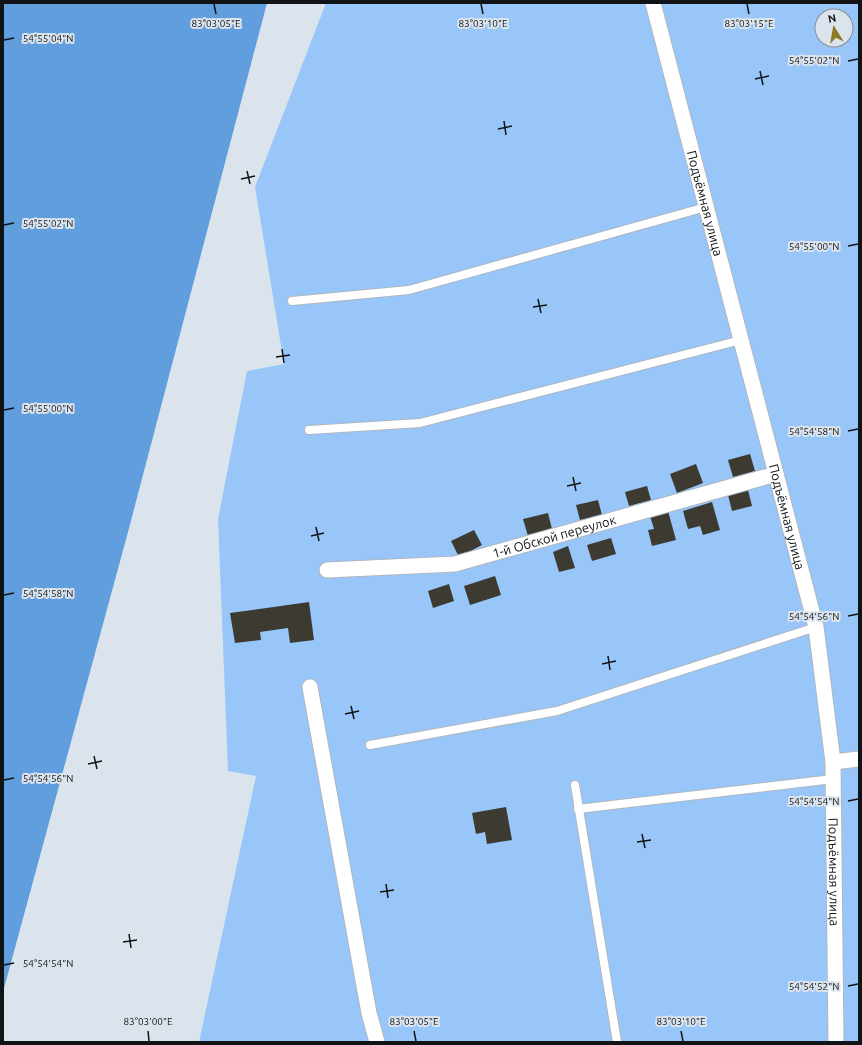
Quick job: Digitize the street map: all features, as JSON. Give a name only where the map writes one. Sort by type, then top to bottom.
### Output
[{"type":"street","name":"Подъёмная улица","points":[[653,3],[816,627],[833,762],[836,1042]]},
{"type":"street","name":"1-й Обской переулок","points":[[327,570],[455,564],[776,474]]},
{"type":"street","points":[[310,687],[369,1013],[377,1042]]},
{"type":"street","points":[[833,762],[859,759]]},
{"type":"lane","points":[[292,301],[409,290],[706,207]]},
{"type":"lane","points":[[309,430],[420,423],[741,340]]},
{"type":"lane","points":[[370,745],[557,711],[816,627]]},
{"type":"lane","points":[[578,809],[833,779]]},
{"type":"lane","points":[[574,785],[617,1042]]},
{"type":"shaded area","points":[[3,3],[267,3],[128,532],[3,992]]},
{"type":"shaded area","points":[[326,3],[859,3],[859,1042],[199,1042],[256,776],[228,771],[218,519],[247,371],[284,364],[255,187]]},
{"type":"building","points":[[750,454],[755,471],[733,477],[728,460]]},
{"type":"building","points":[[696,464],[703,483],[677,493],[670,474]]},
{"type":"building","points":[[647,486],[651,500],[629,506],[625,492]]},
{"type":"building","points":[[748,490],[752,506],[732,511],[728,495]]},
{"type":"building","points":[[598,500],[602,515],[580,520],[576,505]]},
{"type":"building","points":[[712,502],[720,530],[703,535],[700,526],[688,529],[683,511]]},
{"type":"building","points":[[668,511],[676,540],[652,546],[648,530],[654,529],[650,516]]},
{"type":"building","points":[[548,513],[552,529],[528,536],[523,519]]},
{"type":"building","points":[[474,530],[482,545],[459,557],[451,541]]},
{"type":"building","points":[[611,538],[616,554],[592,561],[587,545]]},
{"type":"building","points":[[568,546],[575,568],[559,572],[553,552]]},
{"type":"building","points":[[495,576],[501,595],[470,605],[464,586]]},
{"type":"building","points":[[449,584],[454,601],[433,608],[428,591]]},
{"type":"building","points":[[309,602],[314,640],[290,643],[288,628],[260,632],[261,640],[235,643],[230,613]]},
{"type":"building","points":[[506,807],[512,840],[487,844],[485,832],[476,834],[472,813]]}]
